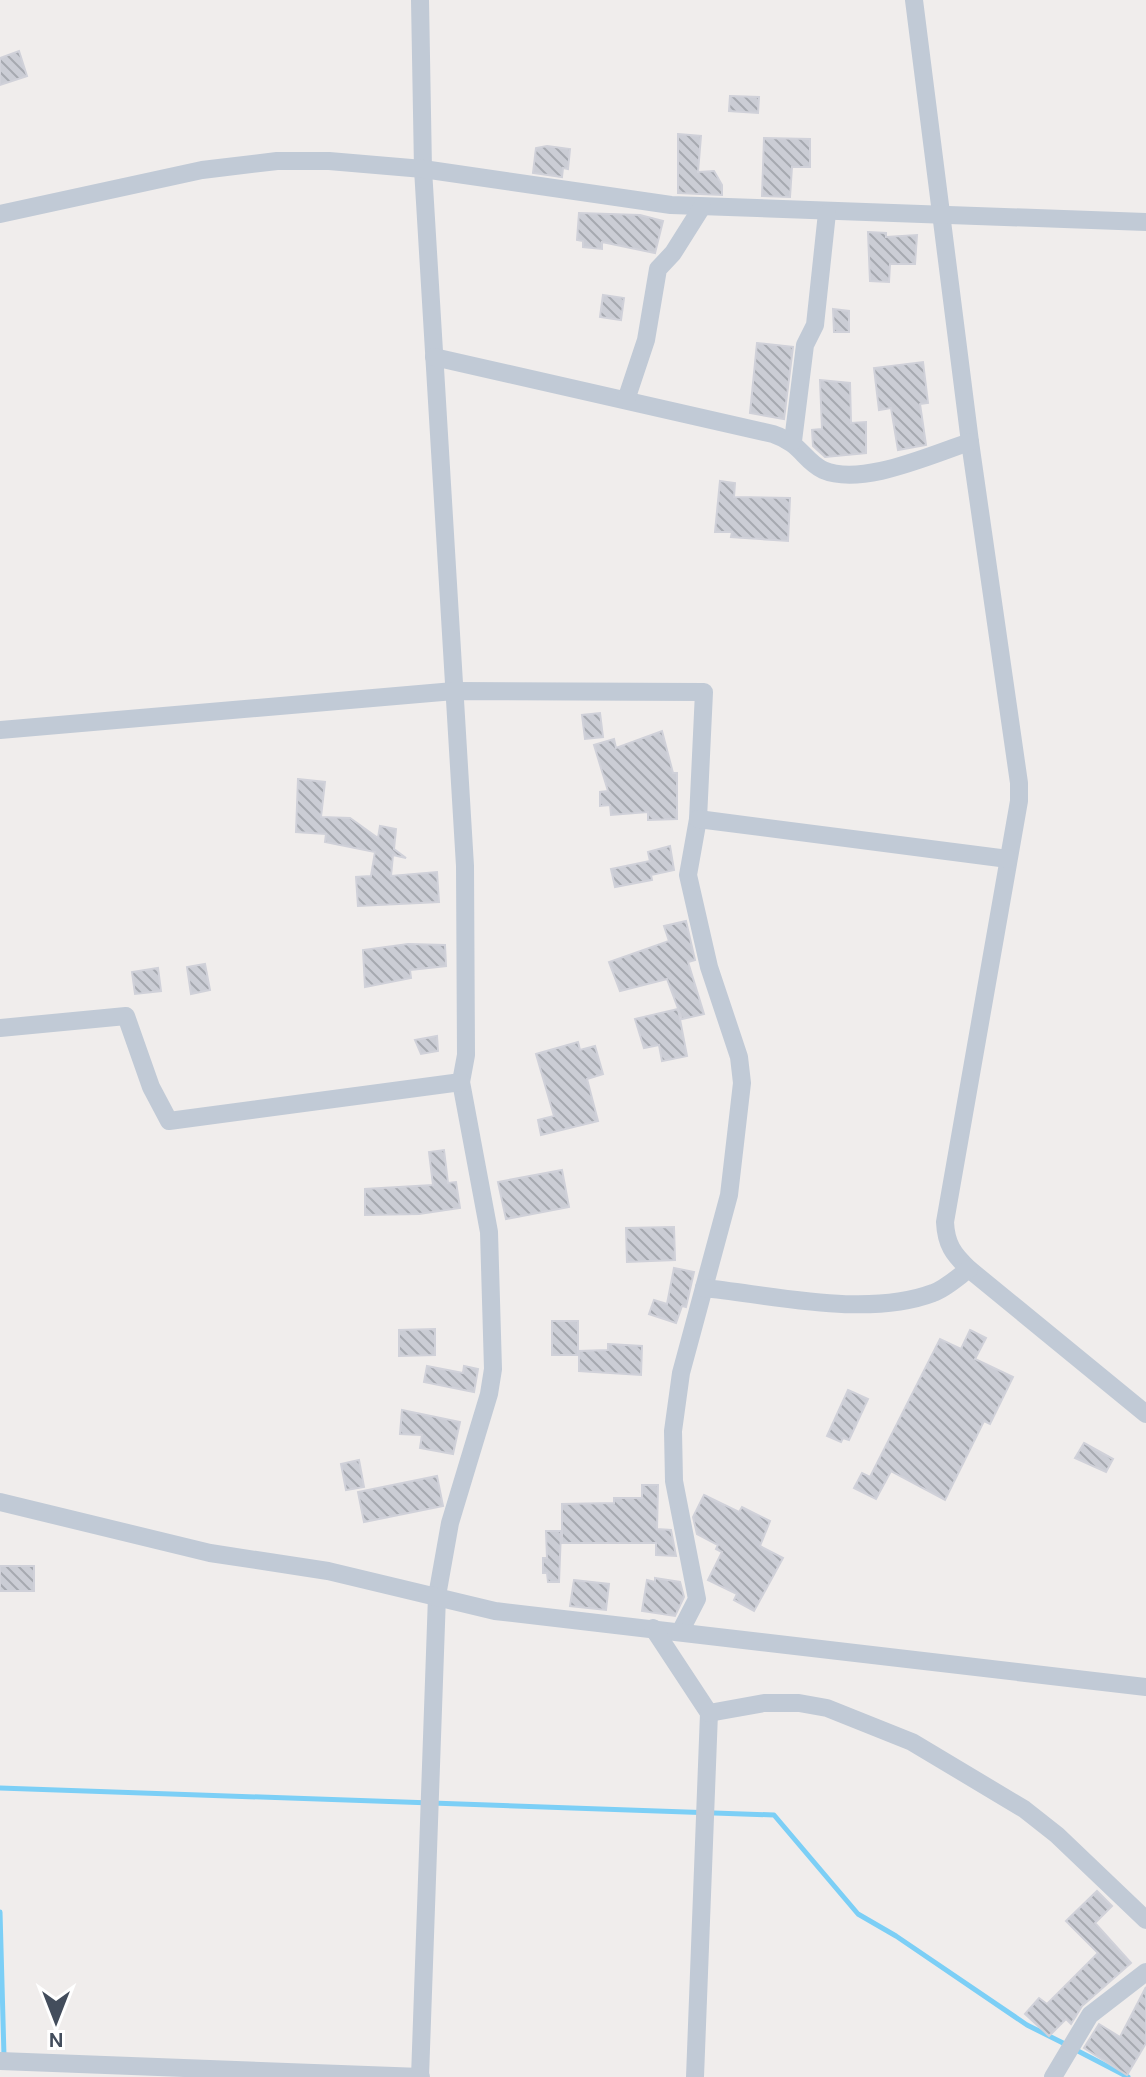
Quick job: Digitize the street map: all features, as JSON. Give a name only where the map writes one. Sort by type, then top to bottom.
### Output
[{"type":"street","points":[[0,2061],[420,2077],[437,1596],[450,1523],[489,1394],[493,1369],[486,1204],[461,1082],[466,1055],[465,866],[423,169],[420,0]]},
{"type":"street","points":[[914,0],[970,442],[1019,783],[945,1222],[946,1239],[954,1255],[969,1269],[1146,1414]]},
{"type":"street","points":[[0,214],[202,170],[277,161],[423,169],[702,207],[1146,222]]},
{"type":"street","points":[[626,400],[646,340],[658,269],[698,217],[702,207]]},
{"type":"street","points":[[793,441],[805,345],[815,325],[827,213]]},
{"type":"street","points":[[434,357],[793,441],[823,470],[847,474],[879,472],[970,442]]},
{"type":"street","points":[[0,730],[454,691],[704,692],[698,819],[688,875],[709,967],[739,1057],[742,1083],[729,1195],[681,1373],[673,1431],[674,1481],[697,1599],[680,1632]]},
{"type":"street","points":[[698,819],[1008,859]]},
{"type":"street","points":[[0,1028],[126,1016],[151,1087],[169,1121],[461,1082]]},
{"type":"street","points":[[704,1288],[865,1304],[904,1301],[935,1293],[969,1269]]},
{"type":"street","points":[[0,1502],[210,1553],[328,1571],[495,1611],[1146,1687]]},
{"type":"street","points":[[653,1628],[709,1713],[695,2077]]},
{"type":"street","points":[[709,1713],[764,1703],[799,1703],[827,1708],[912,1742],[1024,1809],[1057,1835],[1146,1920]]},
{"type":"street","points":[[1053,2077],[1090,2015],[1146,1972]]},
{"type":"building","points":[[19,51],[27,76],[0,85],[0,58]]},
{"type":"building","points":[[730,96],[759,97],[758,113],[729,111]]},
{"type":"building","points":[[678,134],[701,136],[698,172],[714,171],[722,185],[722,195],[678,193]]},
{"type":"building","points":[[764,138],[810,139],[810,167],[792,167],[790,197],[762,196]]},
{"type":"building","points":[[536,148],[570,149],[568,169],[563,168],[562,177],[533,173]]},
{"type":"building","points":[[579,213],[640,215],[663,221],[655,253],[602,242],[602,249],[583,247],[583,241],[577,240]]},
{"type":"building","points":[[868,232],[886,233],[886,237],[917,235],[915,264],[890,264],[889,282],[870,281]]},
{"type":"building","points":[[603,295],[624,298],[621,320],[600,317]]},
{"type":"building","points":[[833,309],[849,311],[849,332],[834,332]]},
{"type":"building","points":[[757,343],[793,347],[784,419],[750,413]]},
{"type":"building","points":[[923,362],[928,403],[920,404],[926,445],[898,450],[891,408],[879,410],[874,368]]},
{"type":"building","points":[[820,380],[850,383],[851,423],[866,422],[866,453],[825,457],[813,446],[812,430],[822,429]]},
{"type":"building","points":[[720,481],[735,483],[734,497],[790,498],[788,541],[731,537],[732,532],[715,532]]},
{"type":"building","points":[[600,713],[603,737],[585,739],[582,715]]},
{"type":"building","points":[[662,731],[673,773],[677,773],[677,819],[648,820],[648,812],[611,815],[610,805],[600,806],[600,792],[608,791],[594,745],[614,739],[616,748]]},
{"type":"building","points":[[298,779],[325,782],[321,817],[350,818],[378,838],[380,826],[396,829],[394,849],[406,858],[393,855],[391,876],[437,872],[439,902],[358,906],[356,877],[371,876],[375,852],[325,842],[326,834],[296,832]]},
{"type":"building","points":[[670,846],[674,870],[651,875],[652,880],[615,887],[611,869],[650,861],[648,852]]},
{"type":"building","points":[[686,921],[695,960],[688,962],[704,1014],[682,1019],[667,979],[620,991],[609,962],[669,941],[664,926]]},
{"type":"building","points":[[408,944],[445,945],[446,966],[410,970],[411,978],[365,987],[363,950]]},
{"type":"building","points":[[205,964],[210,990],[191,994],[187,967]]},
{"type":"building","points":[[158,968],[161,991],[135,994],[132,972]]},
{"type":"building","points":[[678,1009],[687,1056],[662,1061],[659,1045],[644,1048],[635,1019]]},
{"type":"building","points":[[437,1036],[438,1051],[421,1054],[415,1040]]},
{"type":"building","points":[[578,1042],[580,1050],[595,1046],[603,1074],[587,1079],[598,1121],[541,1135],[538,1120],[554,1116],[536,1054]]},
{"type":"building","points":[[444,1150],[448,1183],[456,1182],[460,1208],[419,1214],[365,1215],[365,1189],[433,1185],[429,1152]]},
{"type":"building","points":[[562,1170],[569,1207],[506,1219],[498,1182]]},
{"type":"building","points":[[674,1227],[675,1260],[627,1262],[626,1228]]},
{"type":"building","points":[[674,1268],[694,1272],[686,1307],[682,1306],[676,1323],[649,1314],[654,1300],[667,1304]]},
{"type":"building","points":[[552,1321],[578,1321],[578,1355],[552,1355]]},
{"type":"building","points":[[435,1329],[435,1355],[399,1356],[399,1330]]},
{"type":"building","points":[[970,1330],[986,1338],[975,1359],[1013,1377],[990,1424],[984,1421],[945,1500],[891,1471],[876,1499],[854,1488],[862,1473],[870,1477],[940,1339],[961,1349]]},
{"type":"building","points":[[608,1344],[642,1346],[641,1375],[579,1371],[579,1351],[608,1350]]},
{"type":"building","points":[[427,1366],[463,1373],[464,1366],[478,1369],[474,1392],[424,1382]]},
{"type":"building","points":[[848,1390],[868,1399],[849,1440],[843,1438],[841,1442],[827,1436]]},
{"type":"building","points":[[402,1410],[460,1422],[453,1454],[420,1448],[422,1435],[400,1434]]},
{"type":"building","points":[[1084,1443],[1113,1459],[1106,1472],[1075,1458]]},
{"type":"building","points":[[359,1460],[364,1487],[346,1490],[341,1464]]},
{"type":"building","points":[[437,1476],[443,1506],[364,1522],[358,1492]]},
{"type":"building","points":[[642,1485],[658,1485],[657,1529],[671,1530],[676,1556],[656,1555],[656,1543],[562,1543],[562,1504],[614,1503],[614,1498],[642,1498]]},
{"type":"building","points":[[704,1495],[739,1512],[742,1507],[770,1521],[760,1546],[783,1558],[754,1611],[734,1600],[737,1594],[708,1580],[722,1552],[716,1549],[718,1545],[697,1534],[693,1517]]},
{"type":"building","points":[[546,1531],[561,1531],[559,1582],[548,1582],[547,1573],[543,1573],[543,1558],[547,1558]]},
{"type":"building","points":[[0,1566],[34,1566],[34,1591],[0,1591]]},
{"type":"building","points":[[655,1578],[680,1582],[684,1597],[675,1616],[642,1611],[647,1580],[655,1582]]},
{"type":"building","points":[[574,1580],[609,1584],[606,1610],[570,1606]]},
{"type":"building","points":[[1097,1891],[1112,1906],[1095,1923],[1131,1963],[1082,2006],[1071,2024],[1066,2019],[1049,2036],[1025,2014],[1039,1998],[1047,2004],[1098,1953],[1066,1921]]},
{"type":"building","points":[[1146,1987],[1146,2043],[1127,2075],[1084,2048],[1099,2024],[1120,2037]]},
{"type":"waterway","points":[[0,1788],[774,1815],[858,1914],[896,1936],[1027,2025],[1067,2045]]},
{"type":"waterway","points":[[0,1912],[4,2056]]},
{"type":"waterway","points":[[1076,2050],[1128,2077]]}]
